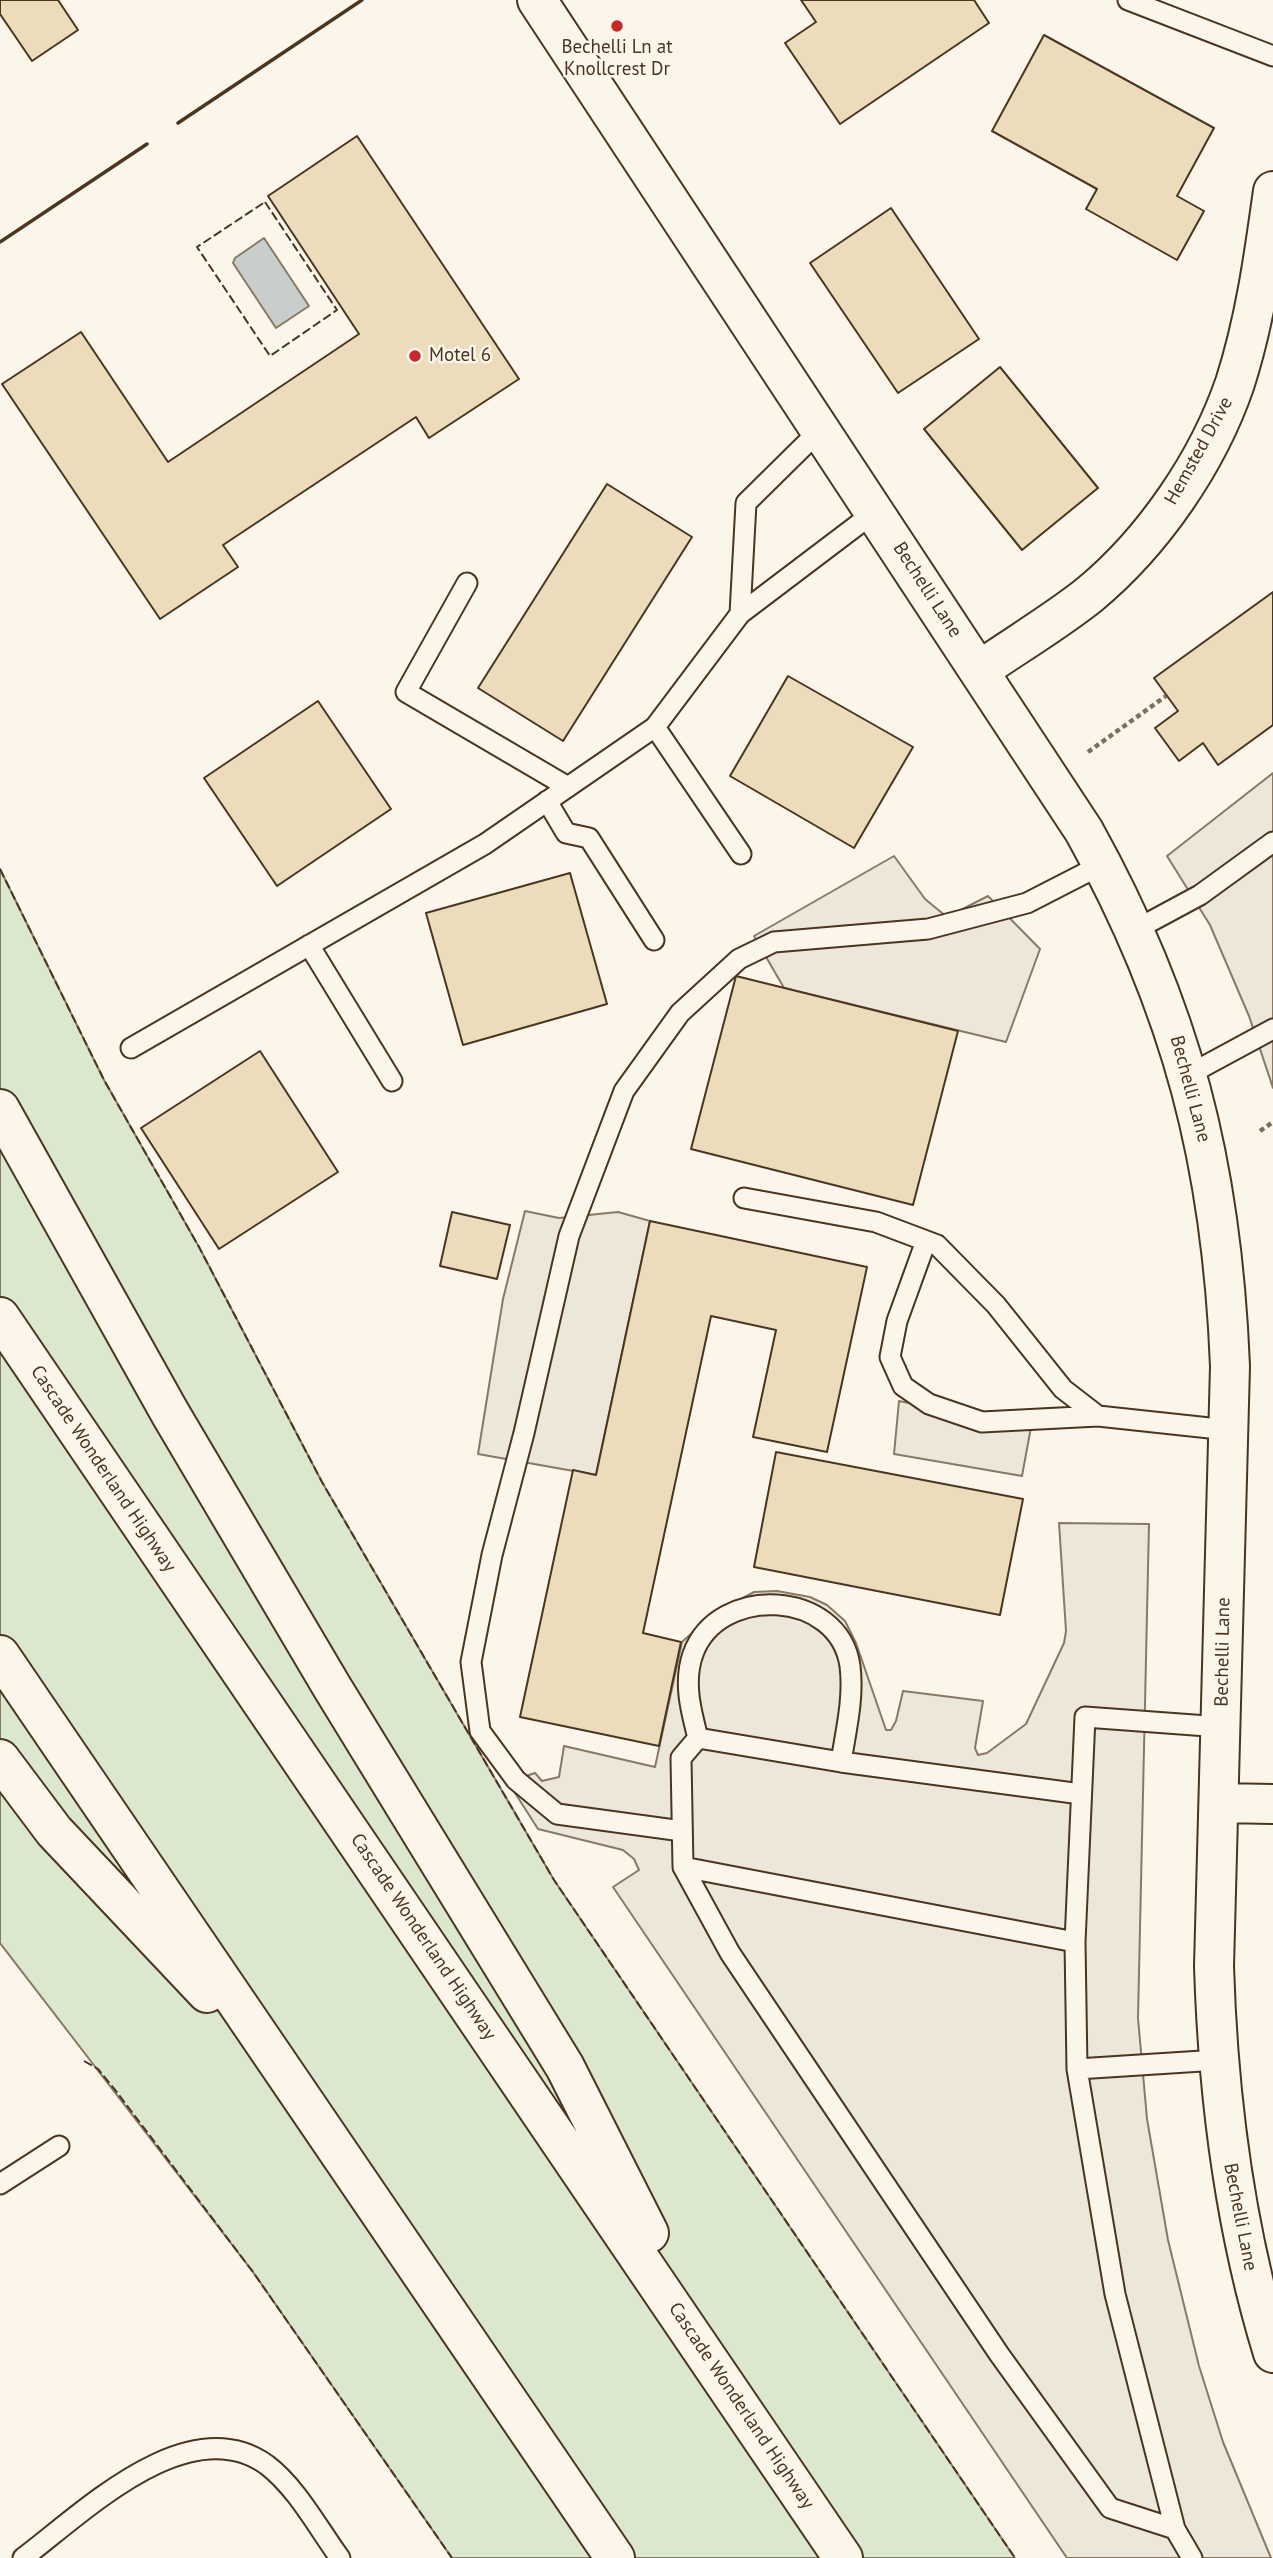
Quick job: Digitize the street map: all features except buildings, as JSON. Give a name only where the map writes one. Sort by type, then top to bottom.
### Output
[{"type":"main road","name":"Bechelli Lane","points":[[537,0],[980,670],[1103,864],[1135,930],[1164,1000],[1188,1075],[1208,1155],[1223,1244],[1230,1366],[1214,1966],[1218,2060],[1239,2222],[1273,2353]]},
{"type":"main road","name":"Hemsted Drive","points":[[980,670],[1088,595],[1146,535],[1181,489],[1206,446],[1234,386],[1253,316],[1273,191]]},
{"type":"main road","points":[[0,1109],[170,1413],[332,1687],[565,2067],[721,2375]]},
{"type":"main road","name":"Cascade Wonderland Highway","points":[[0,1317],[843,2558]]},
{"type":"main road","points":[[0,1654],[615,2558]]},
{"type":"main road","points":[[0,1759],[54,1831],[295,2086]]},
{"type":"main road","points":[[1220,1803],[1273,1804]]},
{"type":"lane","points":[[1128,0],[1273,56]]},
{"type":"lane","points":[[740,614],[746,503],[821,429]]},
{"type":"lane","points":[[131,1048],[485,844],[655,727],[740,614],[876,512]]},
{"type":"lane","points":[[467,583],[406,692],[568,787]]},
{"type":"lane","points":[[655,727],[741,854]]},
{"type":"lane","points":[[547,801],[566,833],[590,838],[654,940]]},
{"type":"lane","points":[[1135,930],[1200,895],[1273,842]]},
{"type":"lane","points":[[682,1831],[557,1814],[516,1780],[480,1731],[471,1662],[492,1555],[524,1433],[569,1236],[624,1091],[680,1013],[739,959],[774,942],[928,929],[1027,903],[1103,864]]},
{"type":"lane","points":[[309,945],[392,1081]]},
{"type":"lane","points":[[1188,1075],[1273,1029]]},
{"type":"lane","points":[[744,1198],[876,1222],[937,1245],[996,1305],[1063,1389],[1098,1416]]},
{"type":"lane","points":[[926,1241],[897,1321],[890,1357],[903,1386],[929,1404],[982,1422],[1098,1416],[1228,1430]]},
{"type":"lane","points":[[698,1738],[688,1696],[693,1653],[719,1618],[758,1604],[800,1608],[832,1626],[849,1663],[850,1700],[841,1762]]},
{"type":"lane","points":[[1192,2558],[1175,2529],[1115,2294],[1077,2069],[1075,1942],[1085,1717],[1221,1727]]},
{"type":"lane","points":[[698,1738],[841,1762],[1081,1794]]},
{"type":"lane","points":[[698,1738],[681,1759],[683,1867],[730,1953],[999,2354],[1110,2508],[1175,2529]]},
{"type":"lane","points":[[683,1867],[1075,1942]]},
{"type":"lane","points":[[1077,2069],[1218,2060]]},
{"type":"lane","points":[[0,2184],[59,2146]]},
{"type":"lane","points":[[23,2558],[157,2462],[190,2451],[219,2449],[243,2452],[267,2465],[288,2486],[340,2558]]},
{"type":"path","points":[[1088,752],[1166,695]]},
{"type":"path","points":[[1260,1131],[1273,1122]]},
{"type":"green space","points":[[0,869],[104,1080],[199,1247],[322,1482],[554,1880],[1015,2558],[452,2558],[253,2272],[0,1943]]},
{"type":"shaded area","points":[[264,238],[309,306],[276,328],[233,263],[235,258]]},
{"type":"shaded area","points":[[1273,773],[1273,1088],[1249,1016],[1210,925],[1167,856]]},
{"type":"shaded area","points":[[894,856],[925,899],[947,917],[988,896],[1040,949],[1006,1042],[784,988],[754,936]]},
{"type":"shaded area","points":[[525,1211],[559,1218],[618,1212],[650,1221],[596,1475],[478,1454],[503,1299]]},
{"type":"shaded area","points":[[899,1401],[1031,1427],[1022,1476],[894,1454]]},
{"type":"shaded area","points":[[1059,1523],[1149,1524],[1138,2018],[1147,2119],[1168,2240],[1199,2366],[1223,2442],[1271,2558],[1067,2558],[613,1887],[639,1870],[634,1859],[623,1850],[538,1829],[508,1782],[535,1773],[542,1781],[559,1777],[564,1746],[655,1767],[682,1642],[713,1614],[754,1592],[777,1591],[810,1597],[827,1605],[845,1621],[856,1643],[886,1730],[891,1730],[896,1721],[903,1691],[983,1701],[975,1748],[978,1755],[987,1753],[1026,1724],[1064,1643],[1066,1631]]},
{"type":"fence","points":[[265,202],[337,310],[270,356],[197,247],[265,202]]},
{"type":"fence","points":[[0,869],[104,1080],[199,1247],[322,1482],[554,1880],[1015,2558]]},
{"type":"fence","points":[[84,2061],[98,2069],[116,2091],[253,2272],[452,2558]]},
{"type":"wall","points":[[178,123],[362,0]]},
{"type":"wall","points":[[0,242],[147,144]]},
{"type":"place","name":"Bechelli Ln at Knollcrest Dr","points":[[617,26]]},
{"type":"place","name":"Motel 6","points":[[415,356]]}]
